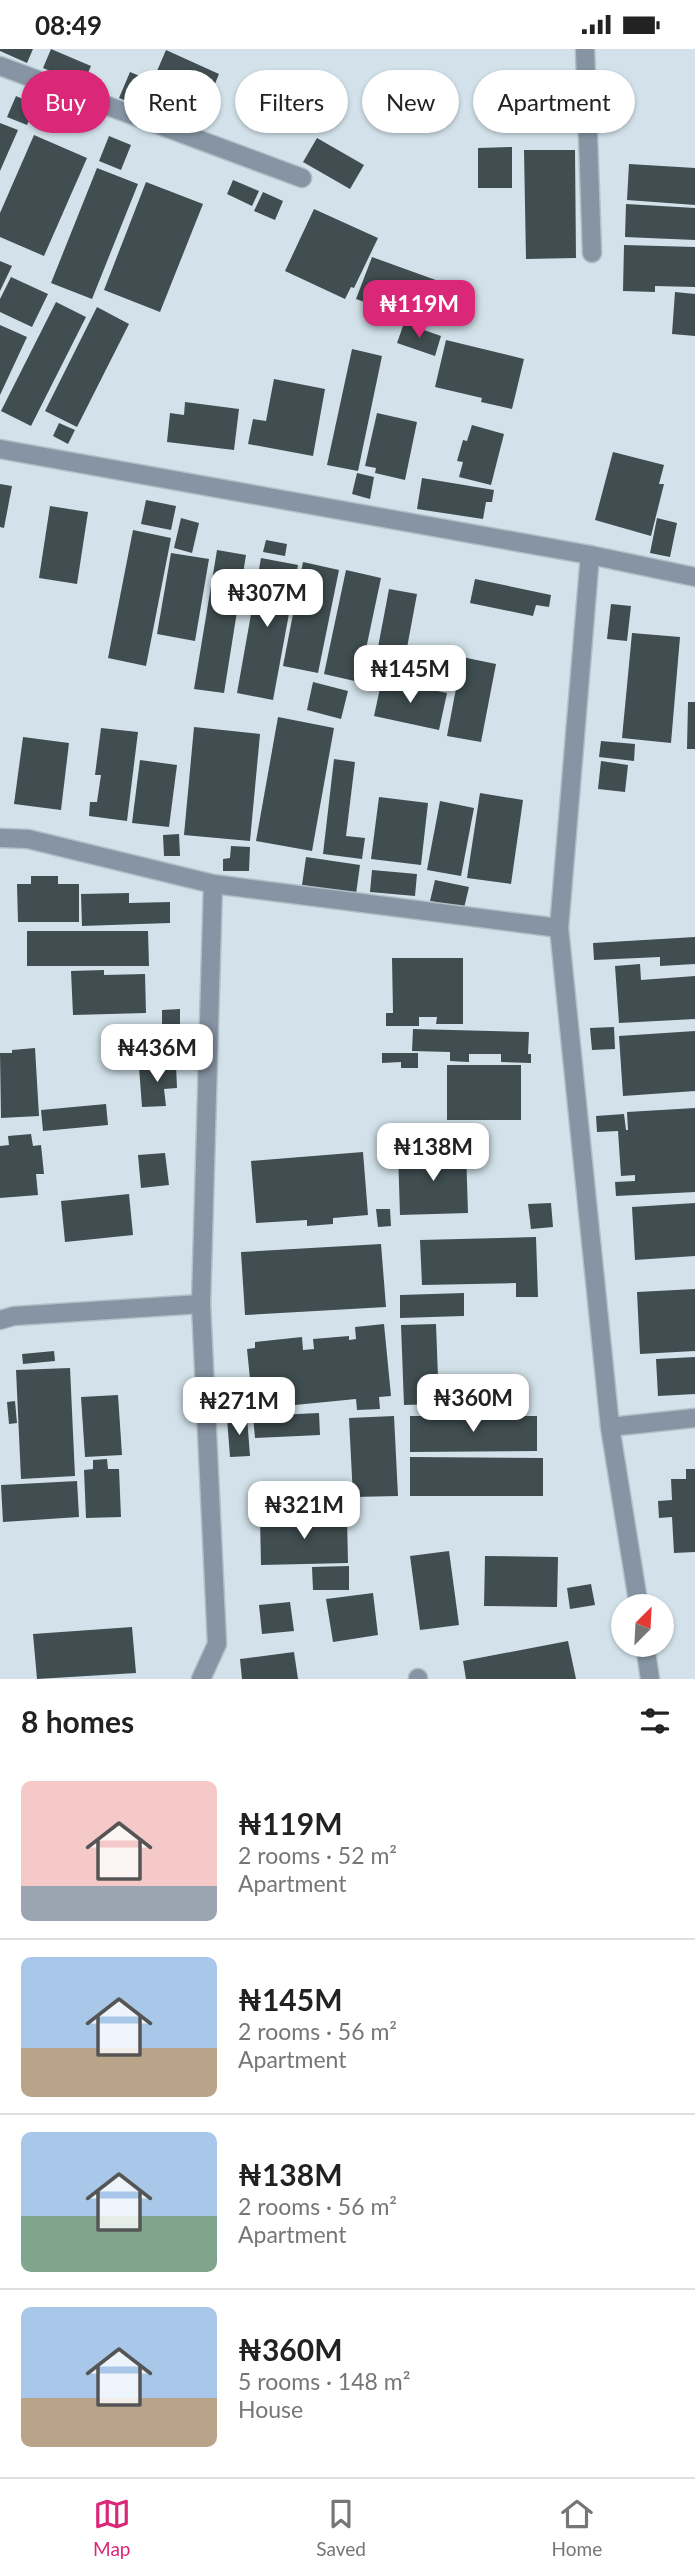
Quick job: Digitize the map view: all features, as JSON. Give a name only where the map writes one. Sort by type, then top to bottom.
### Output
[{"type":"street","points":[[585,49],[592,253]]},
{"type":"street","points":[[0,66],[302,178]]},
{"type":"street","points":[[0,449],[590,555],[695,577]]},
{"type":"street","points":[[590,555],[559,928],[610,1427],[637,1594]]},
{"type":"street","points":[[0,838],[29,839],[213,884],[559,928]]},
{"type":"street","points":[[201,1679],[217,1644],[201,1304],[213,884]]},
{"type":"street","points":[[0,1320],[201,1304]]},
{"type":"street","points":[[610,1427],[695,1418]]},
{"type":"street","points":[[647,1657],[650,1679]]},
{"type":"building","points":[[0,49],[33,49],[27,63]]},
{"type":"building","points":[[51,49],[91,66],[89,70],[43,68]]},
{"type":"building","points":[[166,50],[210,70],[157,70]]},
{"type":"building","points":[[124,86],[124,100],[119,98]]},
{"type":"building","points":[[16,96],[21,98],[21,123],[7,117]]},
{"type":"building","points":[[0,123],[18,130],[0,171]]},
{"type":"building","points":[[34,135],[87,158],[44,256],[0,237],[0,213]]},
{"type":"building","points":[[109,136],[131,145],[121,170],[99,161]]},
{"type":"building","points":[[317,138],[364,165],[350,189],[303,162]]},
{"type":"building","points":[[512,147],[512,188],[478,188],[478,148]]},
{"type":"building","points":[[524,150],[575,150],[576,258],[526,259]]},
{"type":"building","points":[[629,164],[695,168],[695,205],[627,200]]},
{"type":"building","points":[[97,168],[138,184],[92,299],[51,283]]},
{"type":"building","points":[[233,180],[259,191],[252,206],[227,194]]},
{"type":"building","points":[[146,182],[203,204],[160,312],[104,290]]},
{"type":"building","points":[[263,192],[283,201],[275,220],[254,211]]},
{"type":"building","points":[[626,204],[695,208],[695,240],[625,237]]},
{"type":"building","points":[[314,209],[378,238],[354,288],[351,287],[345,299],[285,271]]},
{"type":"building","points":[[624,245],[695,247],[695,287],[655,286],[655,292],[623,291]]},
{"type":"building","points":[[372,257],[444,283],[429,325],[356,299]]},
{"type":"building","points":[[0,261],[12,266],[0,291]]},
{"type":"building","points":[[11,277],[48,294],[32,327],[0,312],[0,299]]},
{"type":"building","points":[[675,292],[695,294],[695,336],[672,334]]},
{"type":"building","points":[[56,302],[86,317],[31,426],[1,411]]},
{"type":"building","points":[[97,307],[129,324],[77,427],[45,411]]},
{"type":"building","points":[[404,323],[441,336],[435,356],[397,343]]},
{"type":"building","points":[[0,325],[27,337],[0,395]]},
{"type":"building","points":[[446,340],[524,359],[512,409],[481,402],[482,398],[435,387]]},
{"type":"building","points":[[352,349],[382,356],[358,471],[327,465]]},
{"type":"building","points":[[274,379],[325,389],[313,456],[248,444],[253,419],[266,421]]},
{"type":"building","points":[[185,402],[239,409],[234,450],[167,442],[170,413],[184,415]]},
{"type":"building","points":[[377,413],[417,422],[405,480],[375,473],[376,468],[365,466]]},
{"type":"building","points":[[59,423],[75,430],[68,444],[53,436]]},
{"type":"building","points":[[472,425],[504,434],[491,485],[459,477],[463,462],[457,461],[463,440],[467,441]]},
{"type":"building","points":[[613,452],[664,465],[659,484],[664,484],[651,536],[595,520]]},
{"type":"building","points":[[357,473],[374,477],[370,499],[352,494]]},
{"type":"building","points":[[422,478],[494,490],[492,502],[486,502],[483,519],[417,509]]},
{"type":"building","points":[[0,484],[12,486],[4,528],[0,527]]},
{"type":"building","points":[[146,500],[176,506],[171,530],[141,524]]},
{"type":"building","points":[[50,506],[88,512],[77,584],[39,578]]},
{"type":"building","points":[[181,518],[199,523],[192,553],[174,548]]},
{"type":"building","points":[[657,518],[677,523],[670,557],[650,553]]},
{"type":"building","points":[[133,530],[171,538],[146,666],[108,658]]},
{"type":"building","points":[[266,540],[287,544],[285,556],[263,552]]},
{"type":"building","points":[[217,550],[246,555],[224,693],[194,689]]},
{"type":"building","points":[[171,553],[209,559],[195,641],[157,634]]},
{"type":"building","points":[[261,558],[298,565],[273,700],[237,693]]},
{"type":"building","points":[[303,562],[339,570],[318,673],[283,666]]},
{"type":"building","points":[[346,570],[381,578],[359,682],[324,674]]},
{"type":"building","points":[[475,579],[551,595],[549,607],[536,605],[533,616],[470,603]]},
{"type":"building","points":[[389,589],[417,594],[404,664],[376,658]]},
{"type":"building","points":[[611,604],[631,606],[627,641],[607,639]]},
{"type":"building","points":[[632,633],[680,637],[671,743],[622,738]]},
{"type":"building","points":[[462,657],[496,664],[481,742],[447,736]]},
{"type":"building","points":[[382,679],[447,693],[439,730],[374,716]]},
{"type":"building","points":[[313,682],[348,691],[341,719],[307,710]]},
{"type":"building","points":[[688,702],[695,702],[695,749],[687,749]]},
{"type":"building","points":[[278,717],[334,728],[312,851],[256,841]]},
{"type":"building","points":[[194,727],[260,734],[250,841],[184,835]]},
{"type":"building","points":[[101,728],[138,732],[127,821],[89,816],[90,802],[97,802],[101,775],[95,775]]},
{"type":"building","points":[[23,737],[69,743],[61,810],[14,804]]},
{"type":"building","points":[[601,741],[635,744],[634,761],[599,757]]},
{"type":"building","points":[[334,759],[355,762],[346,836],[365,838],[362,859],[323,854]]},
{"type":"building","points":[[140,760],[177,765],[169,827],[132,823]]},
{"type":"building","points":[[601,761],[628,765],[625,792],[598,789]]},
{"type":"building","points":[[480,793],[523,800],[511,884],[467,878]]},
{"type":"building","points":[[379,797],[428,803],[421,865],[371,859]]},
{"type":"building","points":[[440,801],[474,808],[461,876],[427,870]]},
{"type":"building","points":[[179,834],[180,856],[164,856],[163,835]]},
{"type":"building","points":[[231,846],[250,847],[249,871],[223,871],[223,859],[230,858]]},
{"type":"building","points":[[306,857],[360,865],[356,894],[302,885]]},
{"type":"building","points":[[372,870],[417,874],[415,896],[370,892]]},
{"type":"building","points":[[31,876],[58,876],[58,884],[79,884],[79,922],[18,922],[17,884],[31,884]]},
{"type":"building","points":[[435,880],[469,887],[464,908],[430,901]]},
{"type":"building","points":[[129,893],[129,903],[170,902],[170,923],[82,926],[81,894]]},
{"type":"building","points":[[27,931],[148,931],[149,966],[27,966]]},
{"type":"building","points":[[695,937],[695,964],[660,966],[660,957],[594,960],[593,943]]},
{"type":"building","points":[[392,958],[463,958],[463,1024],[436,1024],[437,1017],[419,1017],[419,1026],[386,1026],[386,1013],[393,1013]]},
{"type":"building","points":[[640,964],[641,980],[695,976],[695,1019],[619,1023],[615,966]]},
{"type":"building","points":[[104,970],[104,975],[145,974],[146,1013],[73,1015],[71,971]]},
{"type":"building","points":[[180,1009],[180,1024],[162,1025],[162,1010]]},
{"type":"building","points":[[614,1027],[615,1049],[592,1050],[590,1028]]},
{"type":"building","points":[[413,1029],[529,1032],[528,1054],[531,1054],[531,1063],[501,1062],[501,1054],[469,1054],[469,1062],[450,1061],[450,1052],[412,1051]]},
{"type":"building","points":[[695,1031],[695,1091],[623,1096],[619,1036]]},
{"type":"building","points":[[35,1048],[39,1116],[1,1118],[0,1053]]},
{"type":"building","points":[[382,1053],[418,1053],[418,1068],[401,1068],[401,1062],[382,1063]]},
{"type":"building","points":[[176,1065],[177,1088],[164,1089],[166,1106],[142,1107],[139,1067]]},
{"type":"building","points":[[447,1065],[521,1065],[521,1120],[447,1120]]},
{"type":"building","points":[[106,1104],[108,1125],[43,1131],[41,1110]]},
{"type":"building","points":[[695,1108],[695,1192],[616,1196],[615,1182],[635,1181],[635,1175],[621,1176],[618,1131],[597,1132],[596,1116],[624,1114],[628,1130],[627,1112]]},
{"type":"building","points":[[31,1134],[33,1146],[41,1145],[44,1174],[36,1174],[38,1195],[0,1198],[0,1146],[9,1145],[8,1136]]},
{"type":"building","points":[[466,1151],[468,1213],[400,1215],[398,1153]]},
{"type":"building","points":[[363,1152],[368,1215],[333,1218],[333,1224],[307,1226],[307,1220],[256,1223],[251,1161]]},
{"type":"building","points":[[165,1153],[169,1185],[141,1188],[138,1155]]},
{"type":"building","points":[[129,1194],[133,1235],[65,1242],[61,1201]]},
{"type":"building","points":[[551,1203],[553,1227],[531,1229],[528,1204]]},
{"type":"building","points":[[695,1203],[695,1256],[635,1260],[632,1207]]},
{"type":"building","points":[[376,1209],[390,1209],[391,1226],[378,1227]]},
{"type":"building","points":[[536,1237],[538,1297],[516,1297],[516,1283],[422,1285],[420,1240]]},
{"type":"building","points":[[381,1244],[386,1307],[245,1315],[241,1252]]},
{"type":"building","points":[[695,1289],[695,1351],[640,1354],[637,1292]]},
{"type":"building","points":[[464,1293],[464,1316],[400,1318],[400,1295]]},
{"type":"building","points":[[384,1324],[391,1396],[379,1397],[380,1409],[357,1410],[356,1399],[253,1409],[247,1349],[255,1348],[255,1342],[302,1337],[303,1350],[314,1349],[313,1339],[349,1336],[349,1340],[356,1339],[355,1327]]},
{"type":"building","points":[[436,1324],[439,1404],[404,1405],[401,1325]]},
{"type":"building","points":[[54,1351],[55,1361],[23,1364],[22,1354]]},
{"type":"building","points":[[695,1357],[695,1394],[658,1396],[656,1359]]},
{"type":"building","points":[[70,1368],[75,1476],[21,1479],[16,1370]]},
{"type":"building","points":[[118,1395],[122,1455],[85,1457],[81,1397]]},
{"type":"building","points":[[15,1401],[17,1423],[9,1424],[7,1402]]},
{"type":"building","points":[[319,1413],[320,1435],[255,1438],[253,1416]]},
{"type":"building","points":[[394,1416],[398,1496],[353,1497],[349,1418]]},
{"type":"building","points":[[410,1416],[537,1416],[537,1451],[410,1452]]},
{"type":"building","points":[[247,1417],[250,1456],[230,1457],[227,1418]]},
{"type":"building","points":[[410,1457],[543,1458],[543,1496],[410,1496]]},
{"type":"building","points":[[107,1459],[108,1469],[119,1469],[121,1517],[86,1518],[84,1470],[93,1469],[93,1460]]},
{"type":"building","points":[[686,1469],[695,1469],[695,1552],[674,1553],[672,1517],[659,1518],[658,1501],[672,1500],[671,1479],[686,1479]]},
{"type":"building","points":[[77,1481],[79,1517],[3,1522],[1,1485]]},
{"type":"building","points":[[347,1517],[348,1563],[261,1565],[260,1518]]},
{"type":"building","points":[[449,1551],[459,1625],[420,1630],[410,1556]]},
{"type":"building","points":[[485,1556],[558,1557],[557,1607],[484,1606]]},
{"type":"building","points":[[349,1566],[349,1590],[313,1590],[312,1567]]},
{"type":"building","points":[[591,1584],[595,1605],[570,1609],[567,1588]]},
{"type":"building","points":[[373,1593],[378,1635],[333,1642],[326,1599]]},
{"type":"building","points":[[290,1602],[294,1631],[262,1634],[259,1605]]},
{"type":"building","points":[[132,1627],[136,1673],[37,1679],[33,1634]]},
{"type":"building","points":[[568,1641],[576,1679],[466,1679],[463,1661]]},
{"type":"building","points":[[294,1652],[298,1679],[242,1679],[240,1659]]}]
